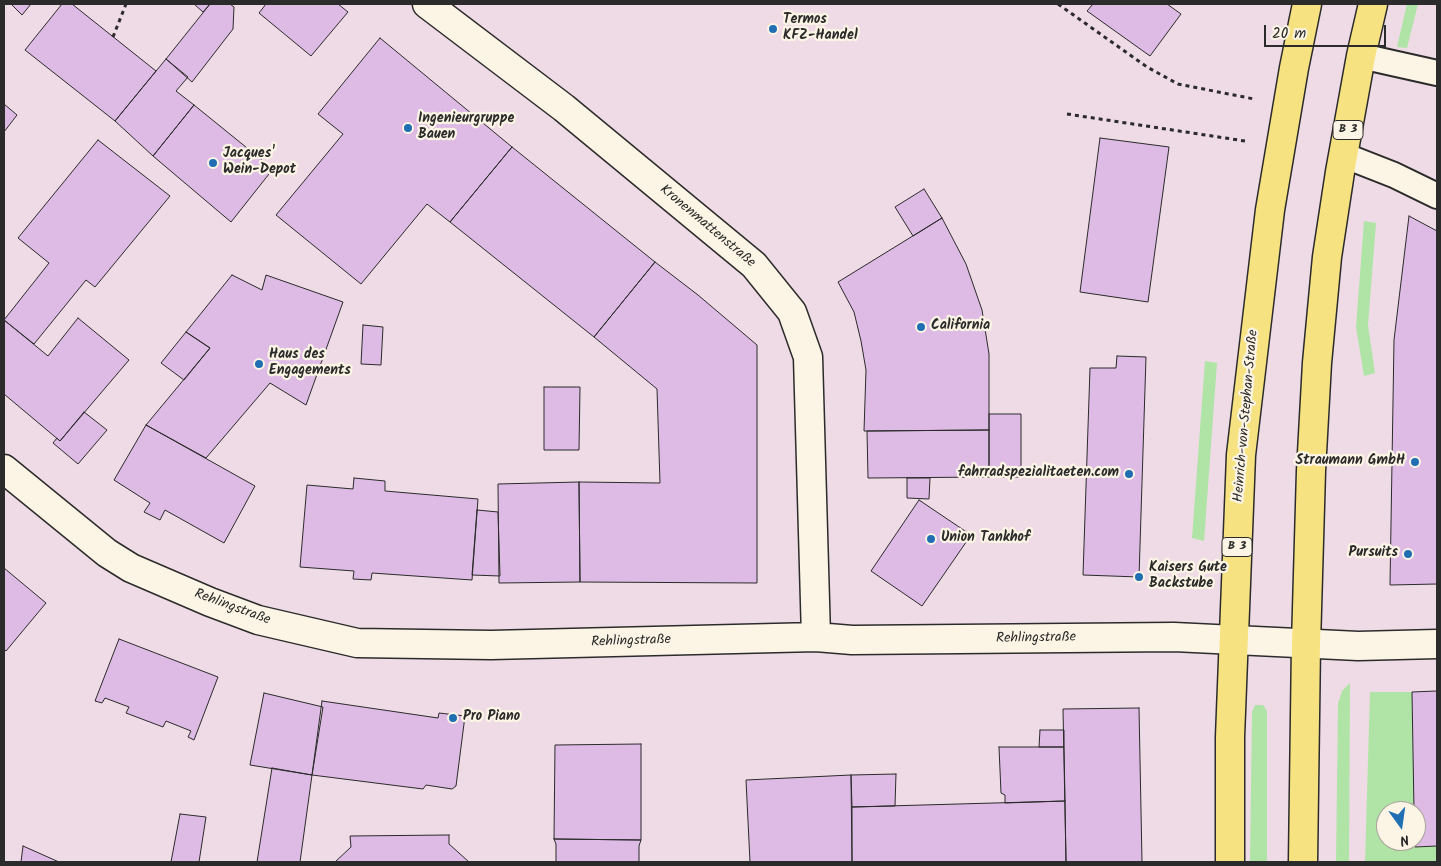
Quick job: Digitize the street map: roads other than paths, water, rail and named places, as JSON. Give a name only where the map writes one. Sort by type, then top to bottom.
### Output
[{"type":"main road","name":"Heinrich-von-Stephan-Straße","points":[[1230,862],[1230,737],[1241,455],[1266,239],[1280,146],[1307,4]]},
{"type":"main road","name":"B 3","points":[[1303,862],[1306,644],[1311,471],[1317,363],[1327,258],[1343,155],[1361,56],[1373,4]]},
{"type":"street","name":"Kronenmattenstraße","points":[[427,4],[564,108],[754,265],[792,312],[808,357],[816,637]]},
{"type":"street","points":[[1361,56],[1437,73]]},
{"type":"street","points":[[1343,155],[1394,175],[1437,196]]},
{"type":"street","name":"Rehlingstraße","points":[[4,469],[107,553],[131,568],[210,602],[258,620],[357,643],[491,645],[816,637],[852,640],[981,640],[1174,636],[1306,644]]},
{"type":"street","points":[[1306,644],[1358,646],[1437,644]]},
{"type":"place","name":"Termos KFZ-Handel","points":[[773,29]]},
{"type":"place","name":"Ingenieurgruppe Bauen","points":[[408,128]]},
{"type":"place","name":"Jacques' Wein-Depot","points":[[213,163]]},
{"type":"place","name":"California","points":[[921,327]]},
{"type":"place","name":"Haus des Engagements","points":[[259,364]]},
{"type":"place","name":"Straumann GmbH","points":[[1415,462]]},
{"type":"place","name":"fahrradspezialitaeten.com","points":[[1129,474]]},
{"type":"place","name":"Union Tankhof","points":[[931,539]]},
{"type":"place","name":"Pursuits","points":[[1408,554]]},
{"type":"place","name":"Kaisers Gute Backstube","points":[[1139,577]]},
{"type":"place","name":"Pro Piano","points":[[453,718]]}]
